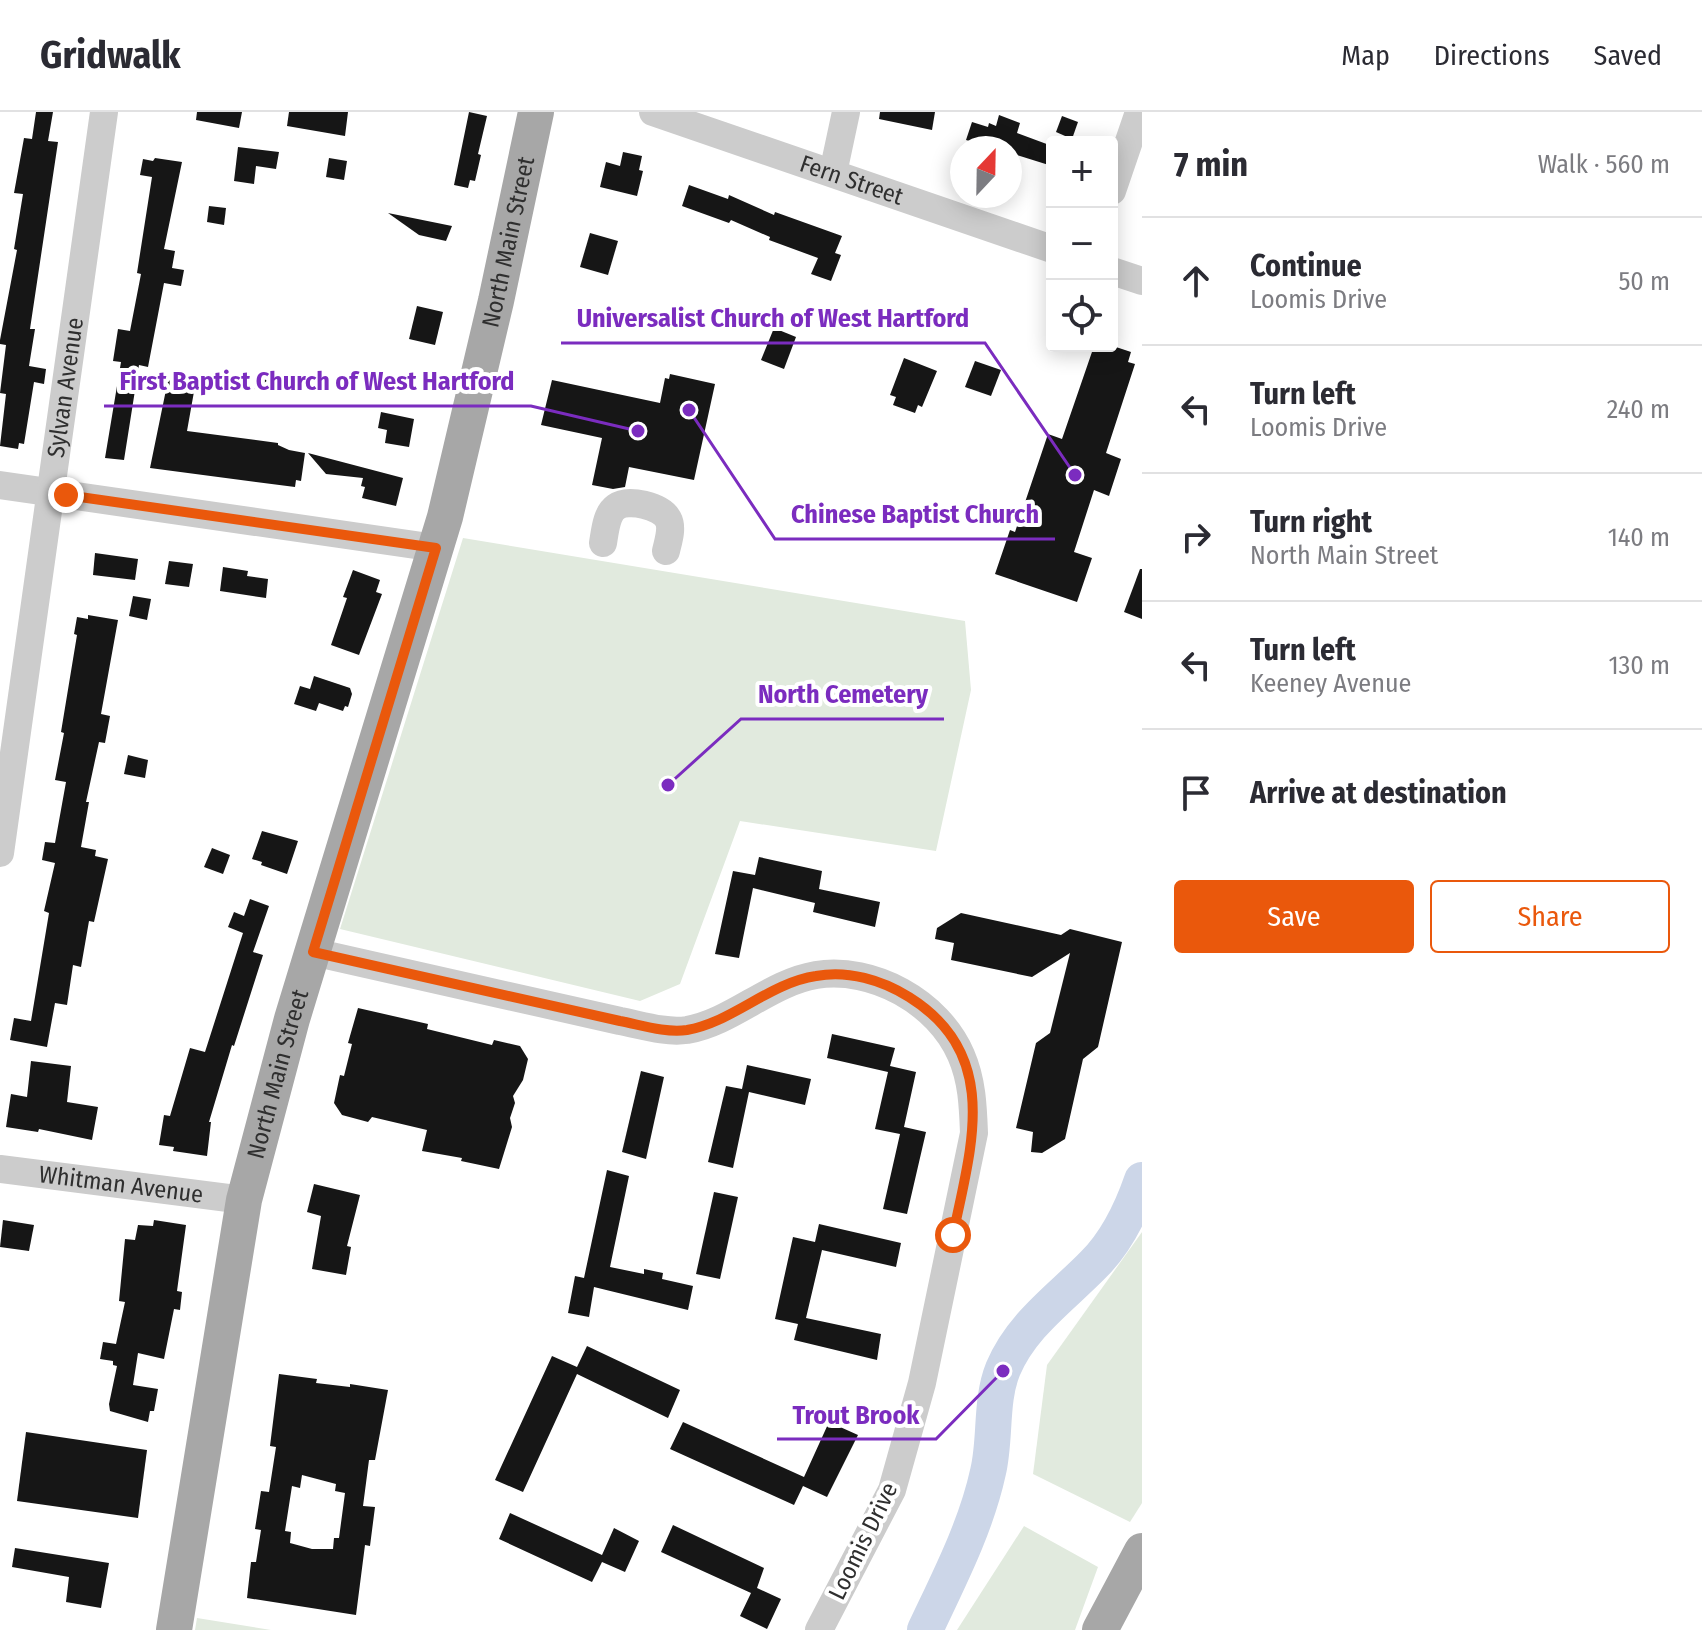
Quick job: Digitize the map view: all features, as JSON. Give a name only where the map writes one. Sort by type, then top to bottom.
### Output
[{"type":"main road","name":"North Main Street","points":[[174,1630],[244,1200],[292,1019],[436,548],[496,301],[536,112]]},
{"type":"main road","points":[[1100,1630],[1137,1571]]},
{"type":"street","name":"Sylvan Avenue","points":[[0,853],[104,112]]},
{"type":"street","name":"Fern Street","points":[[653,112],[1046,247]]},
{"type":"street","points":[[833,173],[846,112]]},
{"type":"street","points":[[1118,173],[1139,112]]},
{"type":"street","points":[[1118,273],[1142,281]]},
{"type":"street","points":[[0,485],[436,548]]},
{"type":"street","points":[[603,543],[609,515],[616,506],[630,502],[667,516],[670,524],[666,551]]},
{"type":"street","name":"Loomis Drive","points":[[313,952],[620,1021],[685,1030],[715,1021],[785,985],[836,973],[867,978],[895,989],[929,1010],[949,1033],[968,1075],[974,1133],[922,1383],[892,1490],[819,1630]]},
{"type":"street","name":"Whitman Avenue","points":[[0,1169],[244,1200]]},
{"type":"shaded area","points":[[463,538],[965,621],[971,690],[936,851],[740,821],[680,984],[640,1001],[340,929]]},
{"type":"shaded area","points":[[1142,1232],[1142,1503],[1130,1522],[1033,1474],[1047,1365]]},
{"type":"shaded area","points":[[1024,1526],[1098,1567],[1075,1630],[957,1630]]},
{"type":"shaded area","points":[[197,1618],[271,1630],[195,1630]]},
{"type":"building","points":[[36,112],[53,112],[48,141],[58,142],[30,329],[35,329],[29,366],[46,369],[44,384],[34,382],[24,444],[19,443],[18,449],[0,446],[6,394],[0,393],[6,345],[0,344],[0,340],[17,250],[14,249],[23,194],[14,193],[24,138],[32,139]]},
{"type":"building","points":[[197,112],[242,112],[239,128],[196,120]]},
{"type":"building","points":[[289,112],[348,112],[345,136],[287,126]]},
{"type":"building","points":[[469,112],[487,116],[475,181],[470,180],[468,188],[454,185]]},
{"type":"building","points":[[880,112],[935,112],[932,130],[879,119]]},
{"type":"building","points":[[999,115],[1020,123],[1017,133],[1046,144],[1046,164],[1022,157],[1022,136],[967,136],[972,122],[996,126]]},
{"type":"building","points":[[1062,116],[1078,122],[1073,136],[1056,132]]},
{"type":"building","points":[[238,147],[279,152],[276,169],[256,166],[254,184],[234,181]]},
{"type":"building","points":[[623,152],[642,156],[639,170],[643,171],[637,196],[600,187],[606,162],[620,166]]},
{"type":"building","points":[[155,158],[182,162],[164,249],[175,251],[172,268],[184,270],[181,286],[164,283],[148,367],[139,365],[124,460],[105,458],[121,362],[113,361],[118,329],[130,331],[141,274],[137,273],[152,177],[140,175],[143,159],[153,161]]},
{"type":"building","points":[[329,158],[347,161],[344,180],[326,177]]},
{"type":"building","points":[[689,185],[728,199],[729,195],[774,215],[775,212],[842,236],[835,253],[841,255],[831,281],[811,274],[818,258],[769,240],[770,237],[731,220],[729,223],[682,206]]},
{"type":"building","points":[[209,206],[226,208],[224,225],[207,222]]},
{"type":"building","points":[[388,213],[452,226],[446,241],[419,235]]},
{"type":"building","points":[[590,233],[618,241],[608,275],[580,267]]},
{"type":"building","points":[[417,306],[443,312],[435,345],[409,339]]},
{"type":"building","points":[[774,328],[796,337],[784,369],[761,360]]},
{"type":"building","points":[[1118,348],[1131,352],[1128,362],[1135,364],[1106,453],[1121,459],[1109,496],[1094,490],[1074,552],[1092,558],[1077,602],[995,574],[1010,530],[1015,532],[1048,434],[1062,439],[1092,352],[1118,352]]},
{"type":"building","points":[[904,358],[937,371],[922,407],[918,405],[915,413],[893,405],[896,397],[890,395]]},
{"type":"building","points":[[975,361],[1001,370],[991,396],[965,387]]},
{"type":"building","points":[[257,371],[272,373],[269,391],[254,389]]},
{"type":"building","points":[[670,374],[715,384],[694,480],[629,467],[625,487],[613,489],[592,485],[602,438],[541,425],[552,380],[660,403],[665,378],[669,379]]},
{"type":"building","points":[[168,380],[195,386],[187,431],[278,443],[289,450],[305,453],[301,481],[296,480],[295,487],[150,468]]},
{"type":"building","points":[[381,412],[414,419],[409,447],[385,443],[387,430],[378,428]]},
{"type":"building","points":[[308,453],[403,478],[396,506],[362,498],[365,487],[361,486],[363,478],[326,474]]},
{"type":"building","points":[[95,553],[138,559],[135,580],[93,575]]},
{"type":"building","points":[[169,561],[193,564],[189,587],[165,584]]},
{"type":"building","points":[[223,567],[248,571],[247,576],[268,579],[266,598],[220,591]]},
{"type":"building","points":[[1142,569],[1142,619],[1124,612]]},
{"type":"building","points":[[353,570],[380,580],[376,592],[382,594],[359,655],[331,645]]},
{"type":"building","points":[[133,596],[151,599],[147,620],[129,616]]},
{"type":"building","points":[[88,615],[118,620],[101,714],[110,716],[105,743],[99,742],[86,802],[89,802],[81,847],[96,850],[95,856],[108,859],[94,922],[89,921],[81,967],[73,965],[67,1005],[55,1003],[47,1047],[10,1040],[14,1018],[31,1021],[49,913],[44,911],[55,863],[42,860],[45,842],[55,843],[66,782],[55,780],[64,733],[61,732],[77,635],[74,634],[77,617],[88,619]]},
{"type":"building","points":[[314,676],[350,688],[352,694],[348,707],[345,706],[343,711],[319,703],[316,711],[294,704],[300,686],[310,689]]},
{"type":"building","points":[[128,755],[148,760],[145,778],[124,774]]},
{"type":"building","points":[[262,831],[298,841],[287,874],[252,859]]},
{"type":"building","points":[[212,848],[230,855],[223,874],[204,867]]},
{"type":"building","points":[[759,857],[822,871],[819,889],[880,902],[875,927],[813,912],[815,903],[753,888],[739,958],[715,954],[733,871],[755,875]]},
{"type":"building","points":[[250,899],[269,906],[253,952],[263,955],[209,1122],[207,1156],[173,1151],[174,1147],[159,1145],[164,1115],[170,1116],[190,1048],[205,1052],[243,933],[228,927],[234,912],[244,916]]},
{"type":"building","points":[[961,913],[1061,935],[1070,929],[1122,942],[1098,1047],[1083,1059],[1065,1139],[1042,1153],[1031,1152],[1033,1132],[1016,1128],[1036,1043],[1050,1033],[1070,953],[1032,977],[951,960],[954,943],[935,939],[937,928]]},
{"type":"building","points":[[358,1008],[428,1024],[427,1029],[492,1045],[494,1040],[520,1046],[528,1059],[523,1080],[513,1096],[512,1127],[499,1169],[422,1151],[427,1130],[372,1117],[368,1122],[342,1115],[334,1103],[340,1075],[344,1076],[352,1044],[348,1043]]},
{"type":"building","points":[[832,1034],[895,1048],[890,1066],[916,1072],[904,1127],[926,1132],[907,1214],[883,1209],[900,1134],[875,1129],[888,1072],[827,1058]]},
{"type":"building","points":[[31,1061],[71,1066],[67,1102],[98,1107],[92,1140],[39,1129],[38,1132],[6,1127],[11,1094],[27,1097]]},
{"type":"building","points":[[747,1065],[811,1079],[805,1105],[749,1092],[733,1168],[708,1162],[726,1086],[742,1089]]},
{"type":"building","points":[[641,1071],[664,1077],[646,1159],[622,1152]]},
{"type":"building","points":[[607,1170],[629,1176],[610,1267],[644,1274],[644,1269],[663,1273],[662,1279],[693,1286],[688,1310],[594,1287],[589,1317],[568,1313],[575,1276],[584,1278]]},
{"type":"building","points":[[314,1184],[360,1195],[347,1246],[351,1247],[346,1275],[312,1269],[321,1216],[307,1212]]},
{"type":"building","points":[[714,1192],[738,1197],[720,1279],[696,1274]]},
{"type":"building","points":[[3,1220],[34,1225],[29,1251],[0,1247]]},
{"type":"building","points":[[154,1220],[186,1225],[177,1291],[182,1292],[180,1310],[174,1309],[164,1359],[138,1353],[133,1385],[158,1389],[154,1411],[150,1411],[148,1422],[110,1411],[117,1366],[113,1365],[113,1361],[100,1359],[103,1342],[116,1344],[125,1302],[119,1301],[125,1239],[135,1240],[138,1225],[153,1226]]},
{"type":"building","points":[[819,1224],[901,1243],[896,1267],[822,1250],[806,1318],[881,1334],[877,1360],[794,1340],[798,1324],[775,1319],[793,1237],[815,1242]]},
{"type":"building","points":[[587,1346],[680,1390],[668,1418],[577,1374],[523,1492],[495,1480],[552,1356],[577,1367]]},
{"type":"building","points":[[279,1374],[317,1379],[316,1383],[388,1390],[375,1460],[369,1460],[363,1506],[375,1507],[370,1546],[365,1545],[356,1615],[247,1598],[251,1562],[256,1562],[261,1530],[255,1529],[261,1491],[269,1492],[276,1447],[270,1446]],"holes":[[[302,1475],[336,1484],[335,1491],[345,1493],[339,1538],[334,1538],[333,1549],[312,1549],[290,1543],[291,1532],[285,1531],[292,1486],[300,1488]]]},
{"type":"building","points":[[683,1422],[804,1477],[829,1422],[858,1435],[827,1497],[803,1486],[794,1505],[670,1449]]},
{"type":"building","points":[[26,1432],[147,1450],[138,1518],[17,1501]]},
{"type":"building","points":[[510,1513],[602,1555],[614,1528],[639,1541],[625,1572],[602,1562],[592,1582],[499,1539]]},
{"type":"building","points":[[673,1525],[764,1568],[757,1588],[781,1599],[767,1629],[740,1616],[751,1593],[661,1552]]},
{"type":"building","points":[[15,1548],[109,1563],[101,1608],[66,1602],[69,1577],[12,1567]]},
{"type":"waterway","points":[[925,1630],[961,1552],[983,1492],[990,1459],[996,1394],[1003,1369],[1031,1325],[1109,1246],[1128,1214],[1142,1180]]},
{"type":"place","name":"Chinese Baptist Church","points":[[689,410]]},
{"type":"place","name":"First Baptist Church of West Hartford","points":[[638,431]]},
{"type":"place","name":"Universalist Church of West Hartford","points":[[1075,475]]},
{"type":"place","name":"North Cemetery","points":[[668,785]]},
{"type":"place","name":"Trout Brook","points":[[1003,1371]]},
{"type":"route","points":[[66,495],[436,548],[313,952],[620,1021],[685,1030],[715,1021],[785,985],[813,976],[836,973],[867,978],[895,989],[929,1010],[949,1033],[968,1075],[974,1133],[953,1235]]}]
